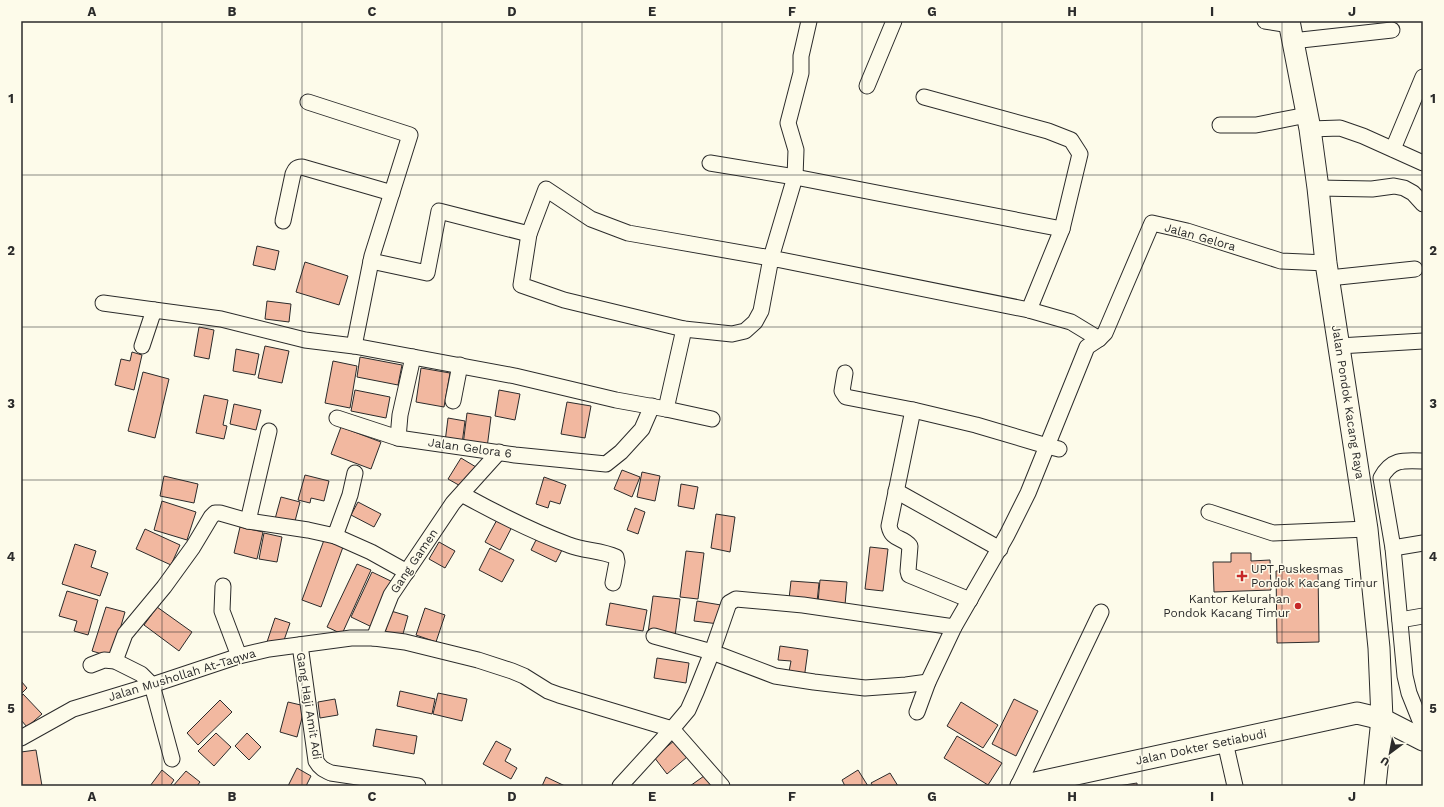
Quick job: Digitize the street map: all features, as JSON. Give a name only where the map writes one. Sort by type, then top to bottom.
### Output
[{"type":"main road","name":"Jalan Pondok Kacang Raya","points":[[1291,29],[1308,122],[1328,270],[1367,530],[1379,648],[1382,719],[1375,786]]},
{"type":"main road","name":"Jalan Dokter Setiabudi","points":[[1021,786],[1357,713],[1382,719],[1423,740]]},
{"type":"street","points":[[809,21],[801,56],[801,73],[788,123],[796,150],[795,177],[771,258],[761,311],[755,322],[745,331],[732,334],[684,329],[564,300],[521,285],[529,234],[546,189],[591,219],[628,233],[771,258],[1028,310],[1071,322],[1099,338],[1087,347],[1069,389],[1053,447],[1000,549],[954,627],[928,682],[917,712]]},
{"type":"street","points":[[867,86],[894,21]]},
{"type":"street","points":[[1265,21],[1291,29],[1392,30]]},
{"type":"street","points":[[1393,149],[1423,77]]},
{"type":"street","points":[[924,97],[1048,131],[1071,140],[1080,154],[1062,229],[1028,310]]},
{"type":"street","points":[[308,102],[410,135],[371,261],[354,346]]},
{"type":"street","points":[[1220,125],[1256,125],[1308,122],[1340,128],[1393,149],[1423,163]]},
{"type":"street","points":[[710,163],[795,177],[1062,229]]},
{"type":"street","points":[[283,221],[293,174],[298,167],[392,193]]},
{"type":"street","points":[[1318,188],[1372,188],[1394,186],[1404,188],[1413,193],[1423,204]]},
{"type":"street","points":[[371,261],[427,273],[439,211],[529,234]]},
{"type":"street","name":"Jalan Gelora","points":[[1099,338],[1105,333],[1152,223],[1187,231],[1281,261],[1328,270]]},
{"type":"street","points":[[1328,270],[1415,269]]},
{"type":"street","points":[[103,303],[220,319],[305,340],[354,346],[460,365],[515,376],[616,400],[712,419]]},
{"type":"street","points":[[142,346],[154,310]]},
{"type":"street","points":[[659,408],[684,329]]},
{"type":"street","points":[[1339,346],[1423,341]]},
{"type":"street","points":[[398,438],[400,415],[413,357]]},
{"type":"street","points":[[453,401],[460,365]]},
{"type":"street","points":[[845,373],[842,391],[846,396],[976,425],[1053,447]]},
{"type":"street","name":"Jalan Gelora 6","points":[[337,418],[398,438],[498,452],[606,464],[621,452],[659,408]]},
{"type":"street","points":[[913,410],[889,526],[890,532],[910,546],[909,574],[970,600]]},
{"type":"street","points":[[248,520],[269,431]]},
{"type":"street","name":"Gang Gamen","points":[[374,638],[390,595],[459,495],[498,452]]},
{"type":"street","points":[[1423,461],[1396,462],[1386,469],[1381,478],[1393,548],[1405,676],[1409,693],[1423,728]]},
{"type":"street","points":[[336,536],[350,495],[355,473]]},
{"type":"street","points":[[465,490],[464,495],[467,497],[534,531],[571,546],[607,553],[616,557],[617,562],[613,583]]},
{"type":"street","points":[[896,491],[1000,549]]},
{"type":"street","points":[[1209,512],[1273,534],[1367,530]]},
{"type":"street","points":[[115,661],[125,634],[172,576],[193,547],[214,513],[336,536],[371,552],[407,572]]},
{"type":"street","points":[[1393,548],[1423,543]]},
{"type":"street","points":[[223,586],[222,611],[239,656]]},
{"type":"street","points":[[620,786],[688,710],[712,652],[729,603],[736,599],[803,605],[954,627]]},
{"type":"street","points":[[1018,786],[1101,612]]},
{"type":"street","points":[[1400,620],[1423,616]]},
{"type":"street","points":[[654,636],[712,652],[774,676],[865,688],[906,686],[928,682]]},
{"type":"street","name":"Jalan Mushollah At-Taqwa","points":[[21,738],[73,709],[152,686],[239,656],[351,638],[374,638],[405,642],[512,670],[548,691],[672,729]]},
{"type":"street","name":"Gang Haji Amit Adi","points":[[300,645],[316,761],[320,766],[324,770],[331,773],[418,786]]},
{"type":"street","points":[[91,665],[104,660],[115,661],[142,674],[152,686],[172,759]]},
{"type":"street","points":[[672,729],[722,786]]},
{"type":"street","points":[[1225,742],[1235,786]]},
{"type":"building","points":[[257,246],[279,251],[275,270],[253,265]]},
{"type":"building","points":[[305,262],[348,276],[339,305],[296,292]]},
{"type":"building","points":[[267,301],[291,304],[289,322],[265,319]]},
{"type":"building","points":[[199,327],[214,330],[209,359],[194,356]]},
{"type":"building","points":[[265,346],[289,351],[282,383],[258,378]]},
{"type":"building","points":[[236,349],[259,354],[255,375],[233,371]]},
{"type":"building","points":[[132,352],[142,355],[134,390],[115,385],[121,359],[130,361]]},
{"type":"building","points":[[360,357],[402,365],[398,385],[357,377]]},
{"type":"building","points":[[333,361],[357,366],[350,408],[325,403]]},
{"type":"building","points":[[421,368],[450,373],[444,407],[416,402]]},
{"type":"building","points":[[143,372],[169,379],[155,438],[128,431]]},
{"type":"building","points":[[355,390],[390,397],[386,418],[351,411]]},
{"type":"building","points":[[499,390],[520,394],[515,420],[495,416]]},
{"type":"building","points":[[204,395],[228,400],[223,425],[227,426],[224,439],[196,433]]},
{"type":"building","points":[[567,402],[591,406],[585,438],[561,434]]},
{"type":"building","points":[[234,404],[261,410],[256,430],[230,424]]},
{"type":"building","points":[[467,413],[491,417],[487,448],[463,445]]},
{"type":"building","points":[[448,418],[465,421],[462,444],[445,442]]},
{"type":"building","points":[[341,427],[381,442],[371,469],[331,454]]},
{"type":"building","points":[[461,458],[476,467],[464,488],[448,479]]},
{"type":"building","points":[[622,470],[640,477],[632,497],[614,489]]},
{"type":"building","points":[[642,472],[660,476],[655,501],[637,497]]},
{"type":"building","points":[[305,475],[329,481],[324,501],[311,498],[310,503],[298,500]]},
{"type":"building","points":[[164,476],[198,484],[194,503],[160,496]]},
{"type":"building","points":[[544,477],[566,485],[560,504],[550,501],[548,508],[536,504]]},
{"type":"building","points":[[681,484],[698,487],[694,509],[678,506]]},
{"type":"building","points":[[281,497],[300,502],[294,525],[275,519]]},
{"type":"building","points":[[162,501],[196,512],[187,540],[154,530]]},
{"type":"building","points":[[358,502],[381,514],[374,527],[351,515]]},
{"type":"building","points":[[635,508],[645,512],[638,534],[627,530]]},
{"type":"building","points":[[716,514],[735,517],[730,552],[711,548]]},
{"type":"building","points":[[499,516],[514,523],[500,550],[485,542]]},
{"type":"building","points":[[240,527],[263,532],[257,559],[234,553]]},
{"type":"building","points":[[145,529],[180,545],[171,565],[136,549]]},
{"type":"building","points":[[264,533],[282,537],[277,562],[259,559]]},
{"type":"building","points":[[537,538],[562,550],[556,562],[531,550]]},
{"type":"building","points":[[324,540],[343,547],[321,607],[302,600]]},
{"type":"building","points":[[439,542],[455,551],[445,568],[429,559]]},
{"type":"building","points":[[75,544],[96,551],[91,567],[108,573],[100,596],[62,584]]},
{"type":"building","points":[[870,547],[888,549],[883,591],[865,589]]},
{"type":"building","points":[[490,548],[514,560],[502,582],[479,570]]},
{"type":"building","points":[[686,551],[704,553],[698,599],[680,597]]},
{"type":"building","name":"UPT Puskesmas Pondok Kacang Timur","points":[[1231,553],[1251,553],[1251,561],[1270,560],[1271,590],[1214,592],[1213,562],[1231,562]]},
{"type":"building","points":[[357,564],[371,570],[342,634],[327,627]]},
{"type":"building","name":"Kantor Kelurahan Pondok Kacang Timur","points":[[1318,570],[1319,642],[1277,643],[1276,571]]},
{"type":"building","points":[[372,572],[395,583],[374,628],[351,617]]},
{"type":"building","points":[[820,580],[847,582],[845,605],[818,602]]},
{"type":"building","points":[[791,581],[819,583],[817,602],[789,599]]},
{"type":"building","points":[[67,591],[98,600],[88,635],[74,631],[77,621],[59,616]]},
{"type":"building","points":[[653,596],[680,599],[675,636],[648,633]]},
{"type":"building","points":[[697,601],[721,605],[719,624],[694,621]]},
{"type":"building","points":[[610,603],[647,610],[643,631],[606,625]]},
{"type":"building","points":[[106,607],[125,612],[112,657],[92,651]]},
{"type":"building","points":[[157,607],[192,632],[179,651],[144,625]]},
{"type":"building","points":[[425,608],[445,615],[436,642],[416,635]]},
{"type":"building","points":[[391,611],[408,616],[401,641],[384,636]]},
{"type":"building","points":[[275,618],[290,623],[282,646],[267,642]]},
{"type":"building","points":[[780,646],[808,650],[804,679],[788,677],[791,661],[778,660]]},
{"type":"building","points":[[657,658],[689,663],[686,683],[654,678]]},
{"type":"building","points":[[21,681],[27,688],[21,694]]},
{"type":"building","points":[[400,691],[435,699],[432,714],[397,706]]},
{"type":"building","points":[[438,693],[467,699],[462,721],[433,714]]},
{"type":"building","points":[[23,694],[42,714],[27,727],[21,720],[21,697]]},
{"type":"building","points":[[335,699],[338,715],[320,718],[318,702]]},
{"type":"building","points":[[1014,699],[1038,711],[1016,756],[992,744]]},
{"type":"building","points":[[220,700],[232,712],[198,745],[187,733]]},
{"type":"building","points":[[288,702],[305,706],[297,737],[280,732]]},
{"type":"building","points":[[961,702],[998,725],[983,748],[947,726]]},
{"type":"building","points":[[376,729],[417,736],[414,754],[373,746]]},
{"type":"building","points":[[216,733],[231,747],[214,766],[198,751]]},
{"type":"building","points":[[247,733],[261,747],[249,760],[235,746]]},
{"type":"building","points":[[957,736],[1002,763],[988,785],[944,758]]},
{"type":"building","points":[[496,741],[511,749],[505,761],[517,768],[511,779],[483,764]]},
{"type":"building","points":[[674,741],[687,757],[667,774],[654,757]]},
{"type":"building","points":[[36,750],[42,786],[21,786],[21,752]]},
{"type":"building","points":[[297,768],[311,776],[306,786],[288,786]]},
{"type":"building","points":[[162,770],[174,780],[170,786],[150,786]]},
{"type":"building","points":[[858,770],[868,786],[845,786],[842,780]]},
{"type":"building","points":[[186,771],[200,782],[197,786],[173,786]]},
{"type":"building","points":[[890,773],[898,786],[873,786],[871,783]]},
{"type":"building","points":[[704,776],[712,786],[690,786]]},
{"type":"building","points":[[546,777],[565,786],[542,786]]},
{"type":"building","points":[[1137,783],[1137,786],[1118,786]]},
{"type":"place","name":"UPT Puskesmas Pondok Kacang Timur","points":[[1242,576]]},
{"type":"place","name":"Kantor Kelurahan Pondok Kacang Timur","points":[[1298,606]]}]
